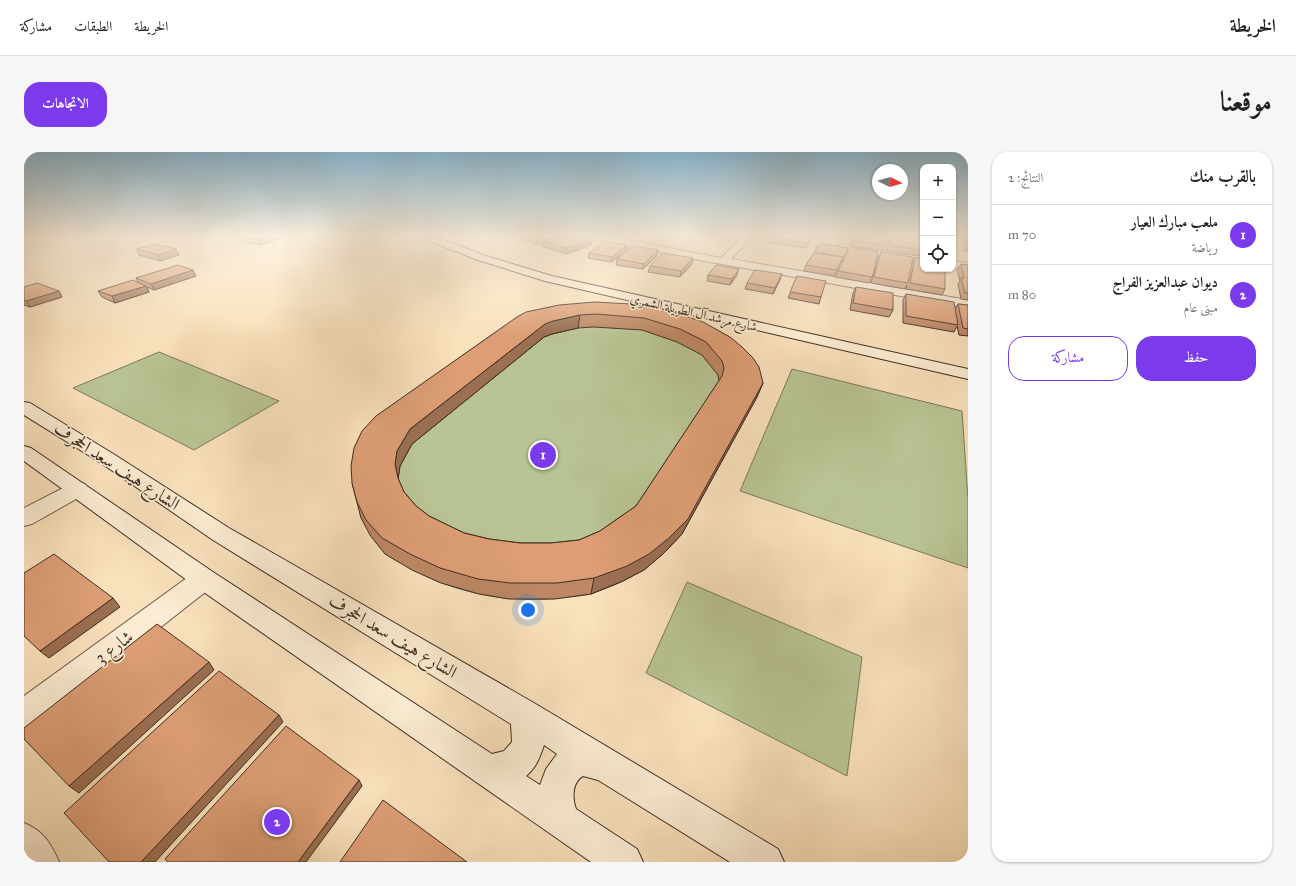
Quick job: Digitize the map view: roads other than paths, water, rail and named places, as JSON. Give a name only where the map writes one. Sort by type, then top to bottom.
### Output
[{"type":"street","name":"شارع مرشد آل الطويلة الشمري","points":[[517,269],[595,290],[968,374]]},
{"type":"street","name":"شارع مرشد آل الطويلة الشمري","points":[[549,269],[968,362]]},
{"type":"street","points":[[770,269],[968,304]]},
{"type":"street","points":[[705,314],[718,314],[753,321],[758,320],[757,317],[753,315]]},
{"type":"street","points":[[782,332],[783,329],[787,328],[820,334],[831,332]]},
{"type":"street","name":"الشارع هيف سعد الحجرف","points":[[24,407],[108,459],[221,534],[523,714],[765,862]]},
{"type":"street","points":[[24,452],[204,579],[624,862]]},
{"type":"street","points":[[24,518],[78,489]]},
{"type":"street","name":"شارع 3","points":[[24,715],[204,579]]},
{"type":"street","points":[[489,771],[507,767],[521,758],[528,748],[528,723],[523,714]]},
{"type":"street","points":[[563,821],[555,800],[558,781],[568,766],[582,759],[603,764]]},
{"type":"street","points":[[24,842],[40,862]]},
{"type":"place","name":"ملعب مبارك العيار","points":[[543,455]]},
{"type":"place","name":"ديوان عبدالعزيز الفراج","points":[[277,822]]}]
